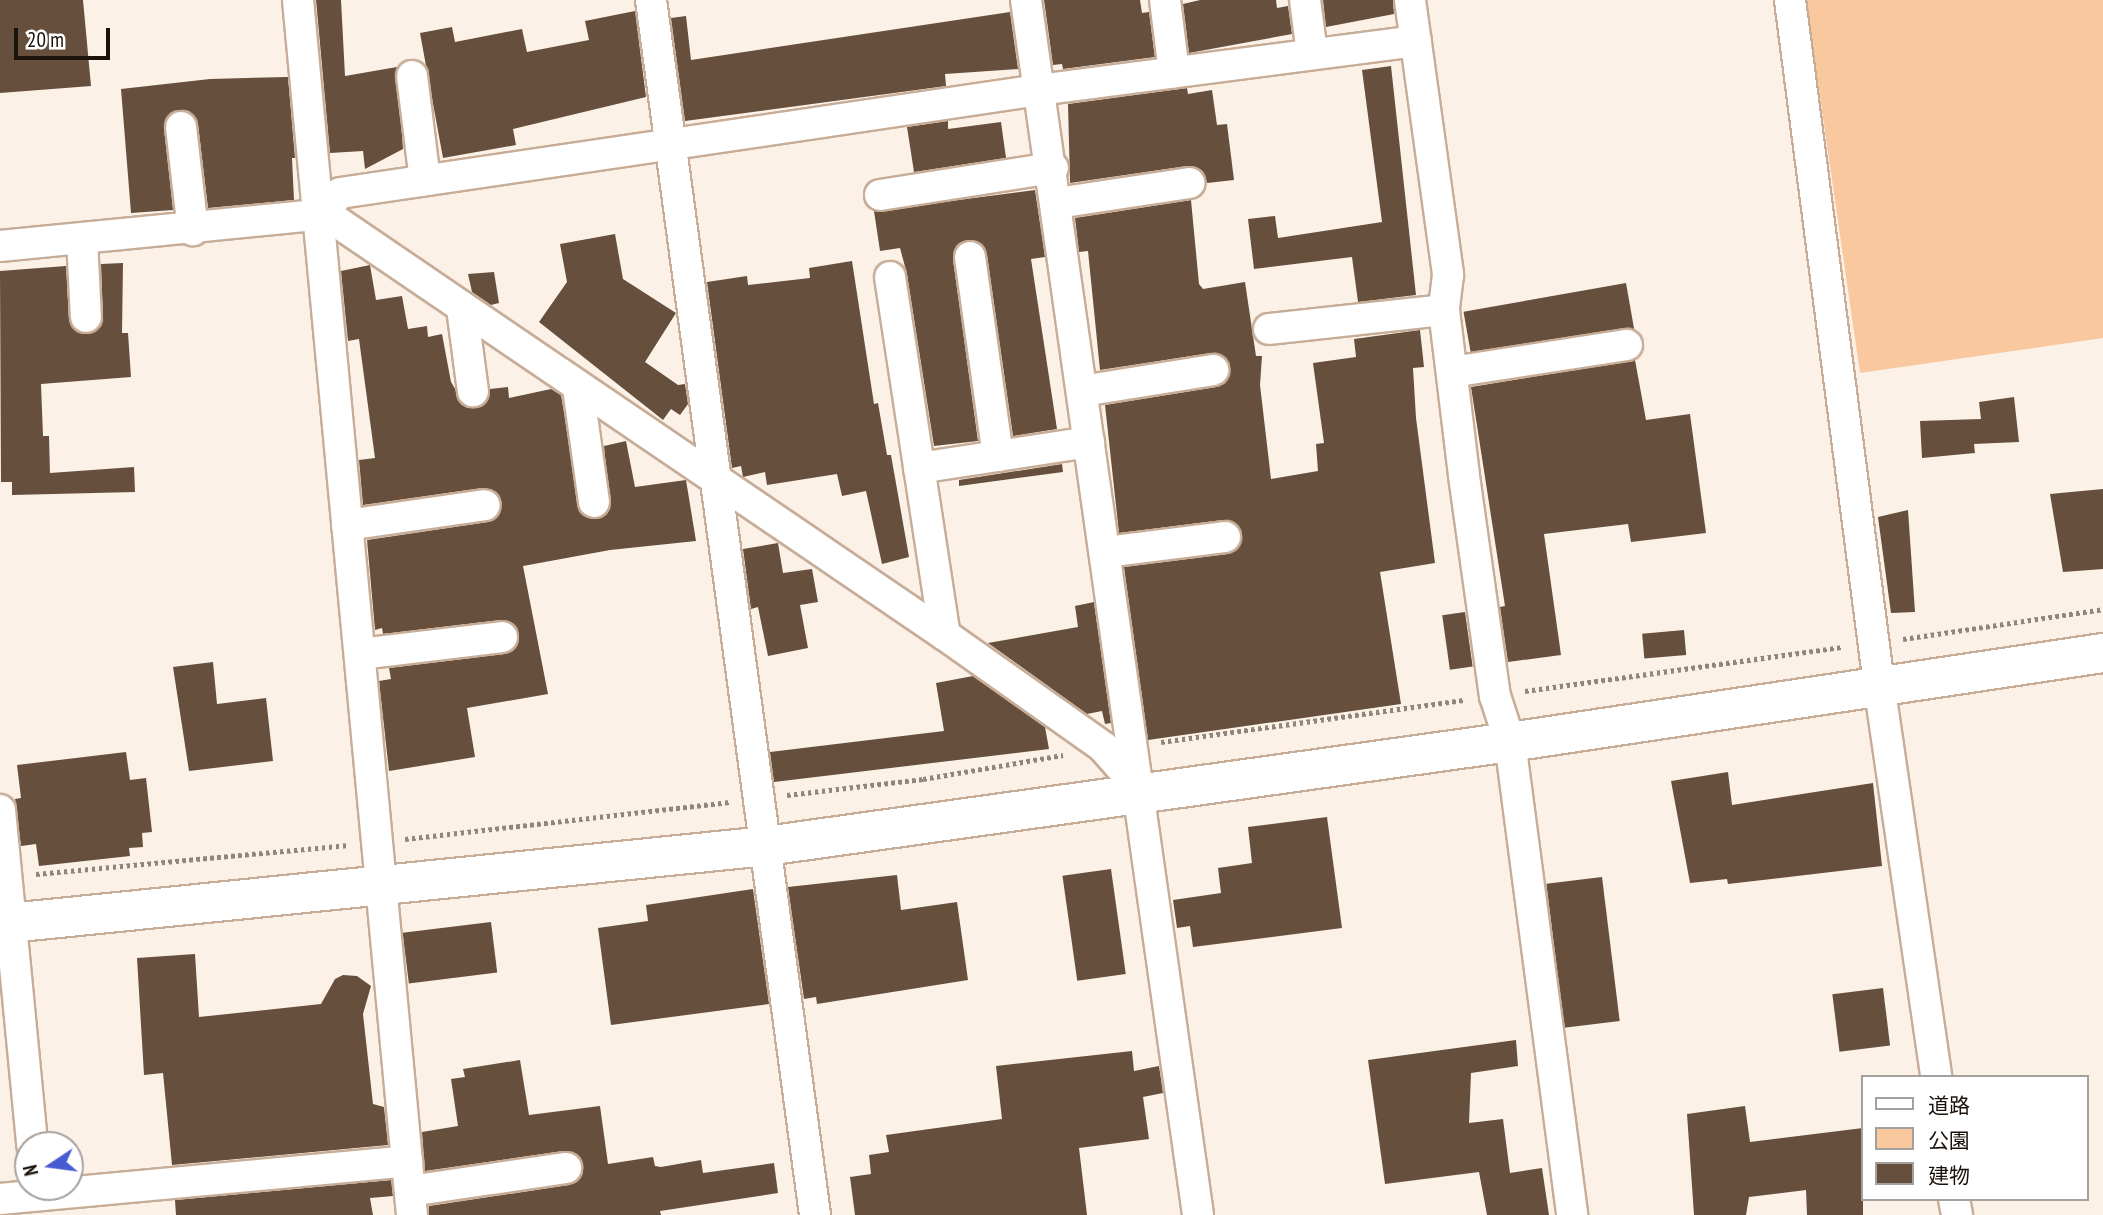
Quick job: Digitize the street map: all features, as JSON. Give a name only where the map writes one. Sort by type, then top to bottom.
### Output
[{"type":"street","points":[[298,0],[411,1203],[566,1168]]},
{"type":"street","points":[[651,0],[713,480],[816,1215]]},
{"type":"street","points":[[1026,0],[1053,168],[1089,442],[1135,745],[1198,1215]]},
{"type":"street","points":[[1165,0],[1174,72]]},
{"type":"street","points":[[1305,0],[1312,53]]},
{"type":"street","points":[[1410,0],[1448,275],[1444,310],[1495,696],[1510,742],[1572,1215]]},
{"type":"street","points":[[1790,0],[1879,684],[1936,1075]]},
{"type":"street","points":[[319,215],[340,193],[1039,90],[1416,41]]},
{"type":"street","points":[[412,76],[425,180]]},
{"type":"street","points":[[181,127],[193,230]]},
{"type":"street","points":[[880,195],[1053,168]]},
{"type":"street","points":[[1057,203],[1190,183]]},
{"type":"street","points":[[0,246],[193,230],[319,215],[333,219],[713,480],[945,635],[1105,749],[1141,790]]},
{"type":"street","points":[[82,239],[86,317]]},
{"type":"street","points":[[970,257],[998,456]]},
{"type":"street","points":[[890,277],[945,635]]},
{"type":"street","points":[[462,309],[473,391]]},
{"type":"street","points":[[1269,329],[1444,310]]},
{"type":"street","points":[[1452,372],[1627,345]]},
{"type":"street","points":[[1082,391],[1213,370]]},
{"type":"street","points":[[578,388],[594,502]]},
{"type":"street","points":[[919,468],[1089,442]]},
{"type":"street","points":[[347,525],[485,505]]},
{"type":"street","points":[[1106,552],[1225,537]]},
{"type":"street","points":[[360,654],[502,637]]},
{"type":"street","points":[[5,923],[766,846],[1141,790],[1510,742],[1879,684],[2103,653]]},
{"type":"street","points":[[0,810],[6,878],[5,923],[30,1131]]},
{"type":"street","points":[[84,1194],[407,1161]]},
{"type":"path","points":[[1135,745],[2103,609]]},
{"type":"path","points":[[6,878],[379,842],[923,779],[1105,749]]},
{"type":"green space","points":[[1806,0],[2103,0],[2103,338],[1860,373]]},
{"type":"building","points":[[0,0],[83,0],[91,86],[0,93]]},
{"type":"building","points":[[316,0],[341,0],[345,76],[397,67],[403,149],[365,169],[363,151],[330,153]]},
{"type":"building","points":[[1044,0],[1140,0],[1142,13],[1149,12],[1155,57],[1063,69],[1062,64],[1053,65]]},
{"type":"building","points":[[1200,0],[1276,0],[1277,8],[1288,6],[1292,34],[1189,53],[1183,4]]},
{"type":"building","points":[[1323,0],[1393,0],[1394,14],[1326,27]]},
{"type":"building","points":[[635,11],[646,97],[513,129],[516,145],[443,158],[420,33],[452,27],[455,42],[522,29],[527,52],[589,40],[585,21]]},
{"type":"building","points":[[1010,12],[1018,69],[945,74],[946,86],[685,121],[671,18],[686,16],[691,60]]},
{"type":"building","points":[[1391,66],[1416,295],[1358,302],[1352,257],[1254,269],[1248,219],[1275,216],[1278,238],[1382,222],[1362,70]]},
{"type":"building","points":[[288,77],[295,158],[292,158],[294,200],[208,208],[198,124],[189,111],[180,110],[170,113],[164,128],[173,210],[131,213],[121,89],[210,79]]},
{"type":"building","points":[[1187,88],[1188,94],[1212,90],[1217,125],[1227,124],[1234,180],[1207,183],[1203,172],[1187,166],[1070,183],[1068,104]]},
{"type":"building","points":[[948,121],[948,129],[1001,122],[1006,158],[914,172],[907,127]]},
{"type":"building","points":[[1035,190],[1045,257],[1031,259],[1057,429],[1013,436],[987,255],[983,246],[968,240],[959,244],[953,259],[978,441],[934,446],[907,274],[900,248],[880,251],[874,211]]},
{"type":"building","points":[[1191,200],[1199,284],[1203,289],[1245,282],[1256,356],[1262,356],[1260,385],[1271,479],[1318,471],[1316,444],[1324,443],[1313,363],[1356,357],[1354,339],[1420,330],[1424,367],[1413,368],[1416,418],[1435,563],[1380,572],[1401,704],[1148,740],[1124,567],[1228,554],[1236,550],[1242,536],[1238,526],[1223,520],[1119,533],[1105,405],[1216,387],[1225,383],[1230,368],[1226,358],[1211,353],[1100,370],[1088,251],[1079,252],[1075,218]]},
{"type":"building","points":[[615,234],[623,279],[676,313],[645,362],[678,385],[685,384],[688,404],[680,415],[671,409],[663,420],[539,322],[567,282],[560,244]]},
{"type":"building","points":[[852,261],[874,404],[878,403],[887,455],[891,455],[909,557],[882,564],[866,491],[842,496],[837,474],[767,485],[765,472],[743,477],[741,466],[732,468],[707,282],[747,276],[748,285],[810,278],[809,268]]},
{"type":"building","points":[[123,263],[122,333],[128,333],[131,377],[41,384],[43,436],[49,436],[50,473],[134,467],[135,492],[12,495],[12,482],[1,482],[0,271],[66,266],[69,319],[77,332],[88,334],[101,326],[103,317],[101,264]]},
{"type":"building","points":[[370,265],[376,300],[402,296],[408,329],[427,326],[428,337],[442,334],[451,382],[466,407],[483,405],[490,389],[508,387],[509,398],[551,389],[561,395],[581,513],[597,519],[610,509],[604,446],[626,441],[635,487],[686,480],[696,541],[610,550],[523,566],[548,694],[467,708],[475,757],[389,771],[379,681],[391,679],[389,668],[504,654],[513,651],[519,636],[516,626],[501,620],[383,634],[382,628],[375,630],[367,540],[488,522],[496,518],[502,503],[498,494],[482,488],[363,505],[359,460],[375,458],[359,339],[348,341],[341,271]]},
{"type":"building","points":[[494,272],[499,303],[491,305],[472,292],[468,274]]},
{"type":"building","points":[[1626,283],[1634,329],[1472,358],[1464,312]]},
{"type":"building","points":[[1635,360],[1646,420],[1690,414],[1706,533],[1631,542],[1628,524],[1544,534],[1561,655],[1508,662],[1500,607],[1505,606],[1471,387]]},
{"type":"building","points":[[2014,397],[2019,442],[1974,444],[1975,453],[1922,458],[1920,421],[1981,419],[1979,402]]},
{"type":"building","points":[[1062,464],[1063,472],[959,486],[959,480]]},
{"type":"building","points":[[2103,489],[2103,569],[2063,572],[2050,494]]},
{"type":"building","points":[[1908,510],[1915,612],[1891,613],[1878,517]]},
{"type":"building","points":[[778,543],[783,573],[812,569],[818,602],[800,605],[808,648],[768,656],[758,607],[751,609],[743,549]]},
{"type":"building","points":[[1094,602],[1111,723],[1105,724],[1102,711],[1087,714],[988,643],[1078,627],[1075,606]]},
{"type":"building","points":[[1465,612],[1473,666],[1450,670],[1442,615]]},
{"type":"building","points":[[1684,630],[1686,655],[1644,659],[1642,634]]},
{"type":"building","points":[[213,662],[217,704],[266,698],[273,761],[189,771],[173,667]]},
{"type":"building","points":[[973,676],[1045,727],[1049,749],[774,782],[770,752],[944,731],[936,683]]},
{"type":"building","points":[[126,752],[130,780],[146,778],[152,832],[142,833],[143,847],[129,848],[130,856],[39,866],[36,844],[21,846],[15,799],[21,798],[17,765]]},
{"type":"building","points":[[1728,772],[1732,805],[1873,783],[1882,866],[1728,884],[1727,879],[1690,883],[1671,781]]},
{"type":"building","points":[[1327,817],[1342,928],[1193,947],[1190,926],[1177,928],[1173,900],[1221,893],[1218,868],[1252,863],[1248,827]]},
{"type":"building","points":[[1111,869],[1126,974],[1077,981],[1062,876]]},
{"type":"building","points":[[897,875],[901,910],[957,902],[968,980],[817,1004],[816,997],[804,999],[788,887]]},
{"type":"building","points":[[1602,877],[1620,1021],[1564,1028],[1546,884]]},
{"type":"building","points":[[753,889],[769,1004],[611,1025],[598,928],[648,921],[646,905]]},
{"type":"building","points":[[491,922],[497,973],[409,983],[403,933]]},
{"type":"building","points":[[195,954],[199,1017],[321,1004],[335,979],[343,975],[357,976],[371,986],[363,1014],[373,1104],[384,1107],[388,1145],[172,1165],[163,1073],[144,1075],[137,958]]},
{"type":"building","points":[[1883,988],[1890,1046],[1839,1052],[1832,994]]},
{"type":"building","points":[[1516,1040],[1518,1066],[1471,1073],[1469,1123],[1503,1119],[1510,1173],[1542,1168],[1549,1215],[1487,1215],[1479,1172],[1385,1184],[1368,1060]]},
{"type":"building","points":[[1132,1051],[1134,1071],[1159,1066],[1163,1093],[1143,1097],[1149,1139],[1079,1148],[1087,1215],[855,1215],[850,1177],[871,1174],[869,1155],[889,1152],[886,1135],[1002,1119],[996,1066]]},
{"type":"building","points":[[520,1060],[529,1115],[600,1106],[608,1164],[653,1157],[655,1166],[661,1167],[701,1160],[703,1173],[774,1163],[778,1193],[660,1211],[661,1215],[429,1215],[429,1206],[569,1185],[582,1175],[580,1158],[564,1151],[425,1171],[422,1132],[458,1126],[451,1079],[465,1077],[463,1069]]},
{"type":"building","points":[[1745,1106],[1750,1142],[1862,1128],[1863,1215],[1807,1215],[1806,1190],[1749,1197],[1746,1215],[1694,1215],[1687,1114]]},
{"type":"building","points":[[391,1180],[393,1196],[370,1198],[373,1215],[176,1215],[175,1200]]}]
